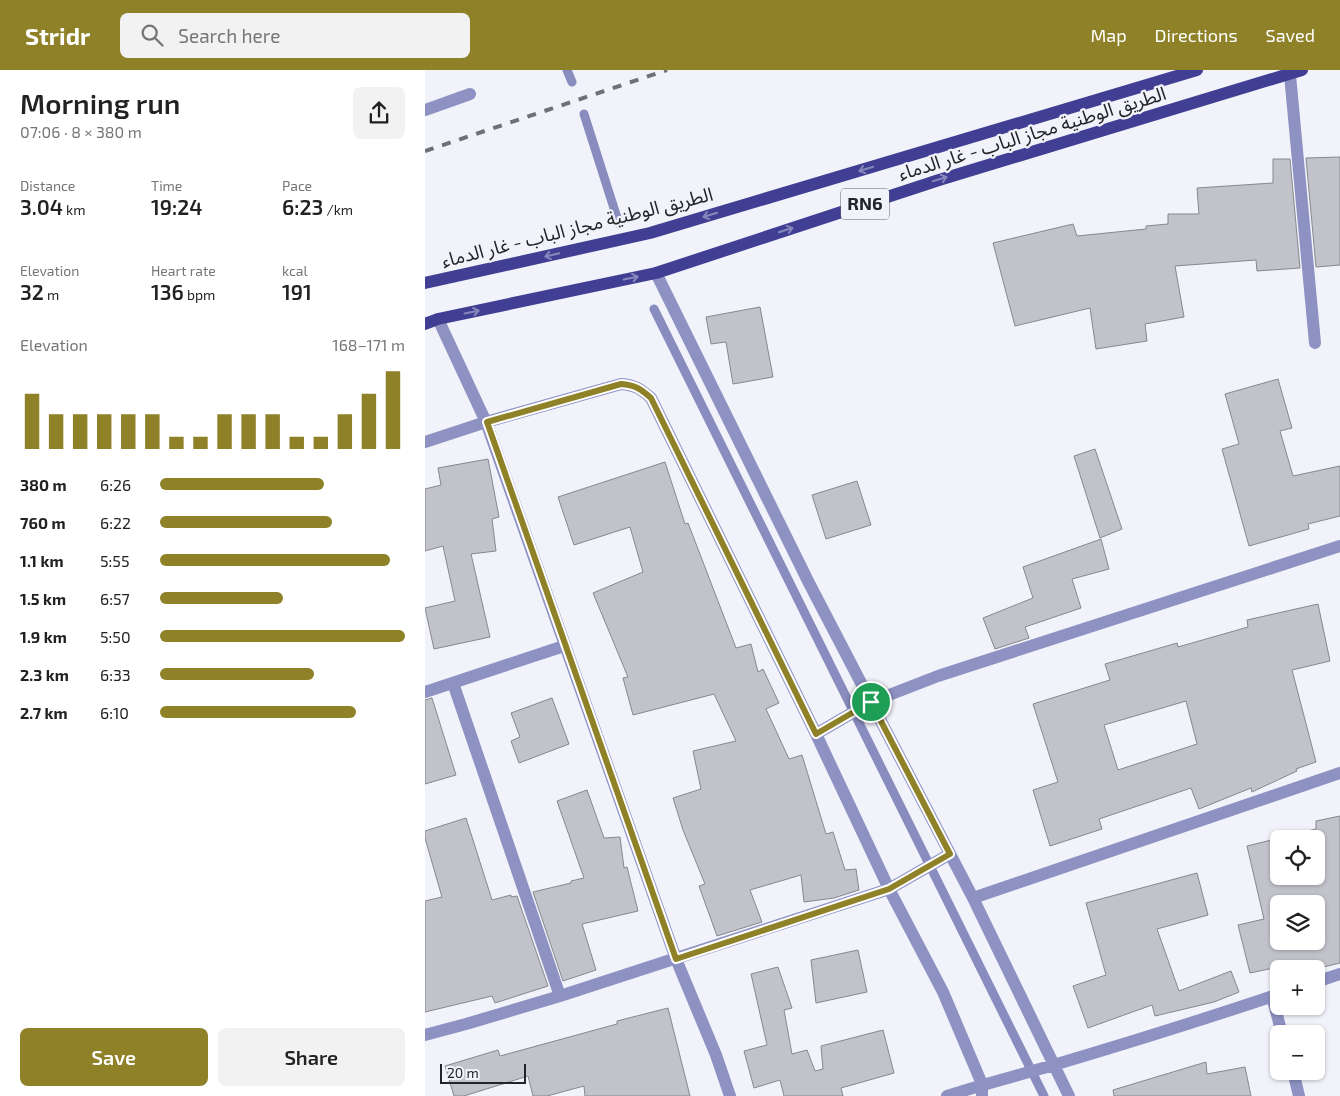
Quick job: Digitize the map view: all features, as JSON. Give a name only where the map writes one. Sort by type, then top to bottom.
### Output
[{"type":"main road","name":"الطريق الوطنية مجاز الباب - غار الدماء","points":[[425,283],[650,233],[1197,70]]},
{"type":"main road","name":"الطريق الوطنية مجاز الباب - غار الدماء","points":[[425,324],[439,319],[656,273],[939,180],[1296,72]]},
{"type":"street","points":[[1296,72],[1315,343]]},
{"type":"street","points":[[425,110],[469,94]]},
{"type":"street","points":[[656,273],[809,583],[973,898],[1069,1096]]},
{"type":"street","points":[[439,319],[487,422],[524,525],[564,646],[676,959],[716,1055],[730,1096]]},
{"type":"street","points":[[425,442],[487,422],[621,384],[632,385],[641,389],[651,398],[816,734],[889,889],[943,992],[982,1090]]},
{"type":"street","points":[[816,734],[871,702],[938,676],[1340,546]]},
{"type":"street","points":[[425,692],[564,646]]},
{"type":"street","points":[[453,683],[560,996]]},
{"type":"street","points":[[973,898],[1340,773]]},
{"type":"street","points":[[425,1034],[467,1024],[560,996],[889,889],[950,854]]},
{"type":"street","points":[[1325,979],[1340,974]]},
{"type":"street","points":[[947,1096],[982,1090],[1054,1065],[1270,997]]},
{"type":"street","points":[[1295,1080],[1299,1096]]},
{"type":"building","points":[[1340,157],[1340,265],[1316,267],[1306,158]]},
{"type":"building","points":[[1273,159],[1290,159],[1300,268],[1257,271],[1256,260],[1175,266],[1184,317],[1145,324],[1147,341],[1096,349],[1090,308],[1015,326],[993,243],[1073,224],[1077,236],[1146,229],[1146,226],[1168,224],[1168,214],[1199,214],[1197,188],[1273,183]]},
{"type":"building","points":[[760,307],[773,377],[733,384],[726,342],[711,344],[706,317]]},
{"type":"building","points":[[1278,379],[1292,428],[1280,431],[1293,476],[1340,466],[1340,516],[1308,524],[1309,529],[1249,546],[1222,449],[1239,444],[1225,394]]},
{"type":"building","points":[[1095,449],[1122,529],[1100,538],[1074,456]]},
{"type":"building","points":[[488,459],[499,517],[492,519],[496,551],[471,554],[490,637],[434,649],[425,608],[455,601],[443,546],[425,551],[425,489],[441,485],[438,468]]},
{"type":"building","points":[[665,462],[685,524],[688,523],[736,648],[751,644],[758,672],[763,669],[779,703],[766,709],[789,759],[802,755],[826,834],[833,832],[845,870],[856,869],[859,890],[834,898],[804,902],[801,875],[750,890],[762,922],[717,936],[699,886],[705,884],[683,830],[673,798],[701,789],[693,751],[736,741],[714,694],[633,715],[623,678],[628,677],[593,593],[643,572],[630,527],[574,545],[558,497]]},
{"type":"building","points":[[857,481],[871,525],[826,539],[812,495]]},
{"type":"building","points":[[1101,539],[1109,569],[1072,579],[1081,608],[1025,627],[1029,638],[995,649],[983,618],[1033,598],[1023,567]]},
{"type":"building","points":[[1318,604],[1330,661],[1292,670],[1316,762],[1296,769],[1297,771],[1252,792],[1251,788],[1199,809],[1191,788],[1099,819],[1102,829],[1050,846],[1033,790],[1058,782],[1033,704],[1110,680],[1105,664],[1177,643],[1178,647],[1248,627],[1247,620]],"holes":[[[1186,701],[1197,744],[1118,770],[1104,725]]]},
{"type":"building","points":[[432,698],[456,775],[425,784],[425,700]]},
{"type":"building","points":[[552,698],[569,744],[519,763],[511,741],[520,737],[511,713]]},
{"type":"building","points":[[587,790],[604,838],[620,837],[624,868],[627,867],[638,911],[582,924],[596,970],[563,981],[533,892],[584,878],[557,801]]},
{"type":"building","points":[[1340,816],[1340,963],[1325,967],[1325,960],[1270,960],[1270,969],[1250,973],[1238,925],[1264,919],[1247,846],[1270,840],[1270,885],[1325,885],[1325,830],[1312,830],[1316,829],[1316,821]]},
{"type":"building","points":[[466,818],[492,900],[511,895],[511,897],[517,896],[548,986],[495,1003],[492,996],[425,1012],[425,901],[442,897],[425,838],[425,831]]},
{"type":"building","points":[[1197,873],[1208,915],[1157,929],[1179,991],[1231,971],[1239,992],[1214,1002],[1155,1016],[1152,1005],[1088,1028],[1073,986],[1106,975],[1086,903]]},
{"type":"building","points":[[858,950],[867,992],[816,1003],[811,960]]},
{"type":"building","points":[[778,967],[792,1008],[784,1010],[792,1054],[807,1050],[815,1071],[823,1069],[821,1046],[883,1030],[894,1073],[841,1088],[843,1096],[784,1096],[780,1080],[754,1088],[744,1051],[767,1045],[751,974]]},
{"type":"building","points":[[668,1008],[690,1096],[585,1096],[584,1086],[547,1096],[533,1096],[528,1076],[464,1096],[454,1096],[445,1066],[498,1050],[500,1056],[617,1024],[617,1021]]},
{"type":"building","points":[[1206,1062],[1207,1074],[1245,1067],[1251,1096],[1114,1096],[1113,1090]]},
{"type":"waterway","points":[[567,70],[572,82]]},
{"type":"waterway","points":[[584,114],[619,224]]},
{"type":"waterway","points":[[654,309],[1044,1096]]},
{"type":"railway","points":[[425,151],[667,70]]},
{"type":"route","points":[[621,384],[632,385],[641,389],[651,398],[816,734],[871,702],[950,854],[889,889],[676,959],[564,646],[524,525],[487,422],[621,384]]}]
